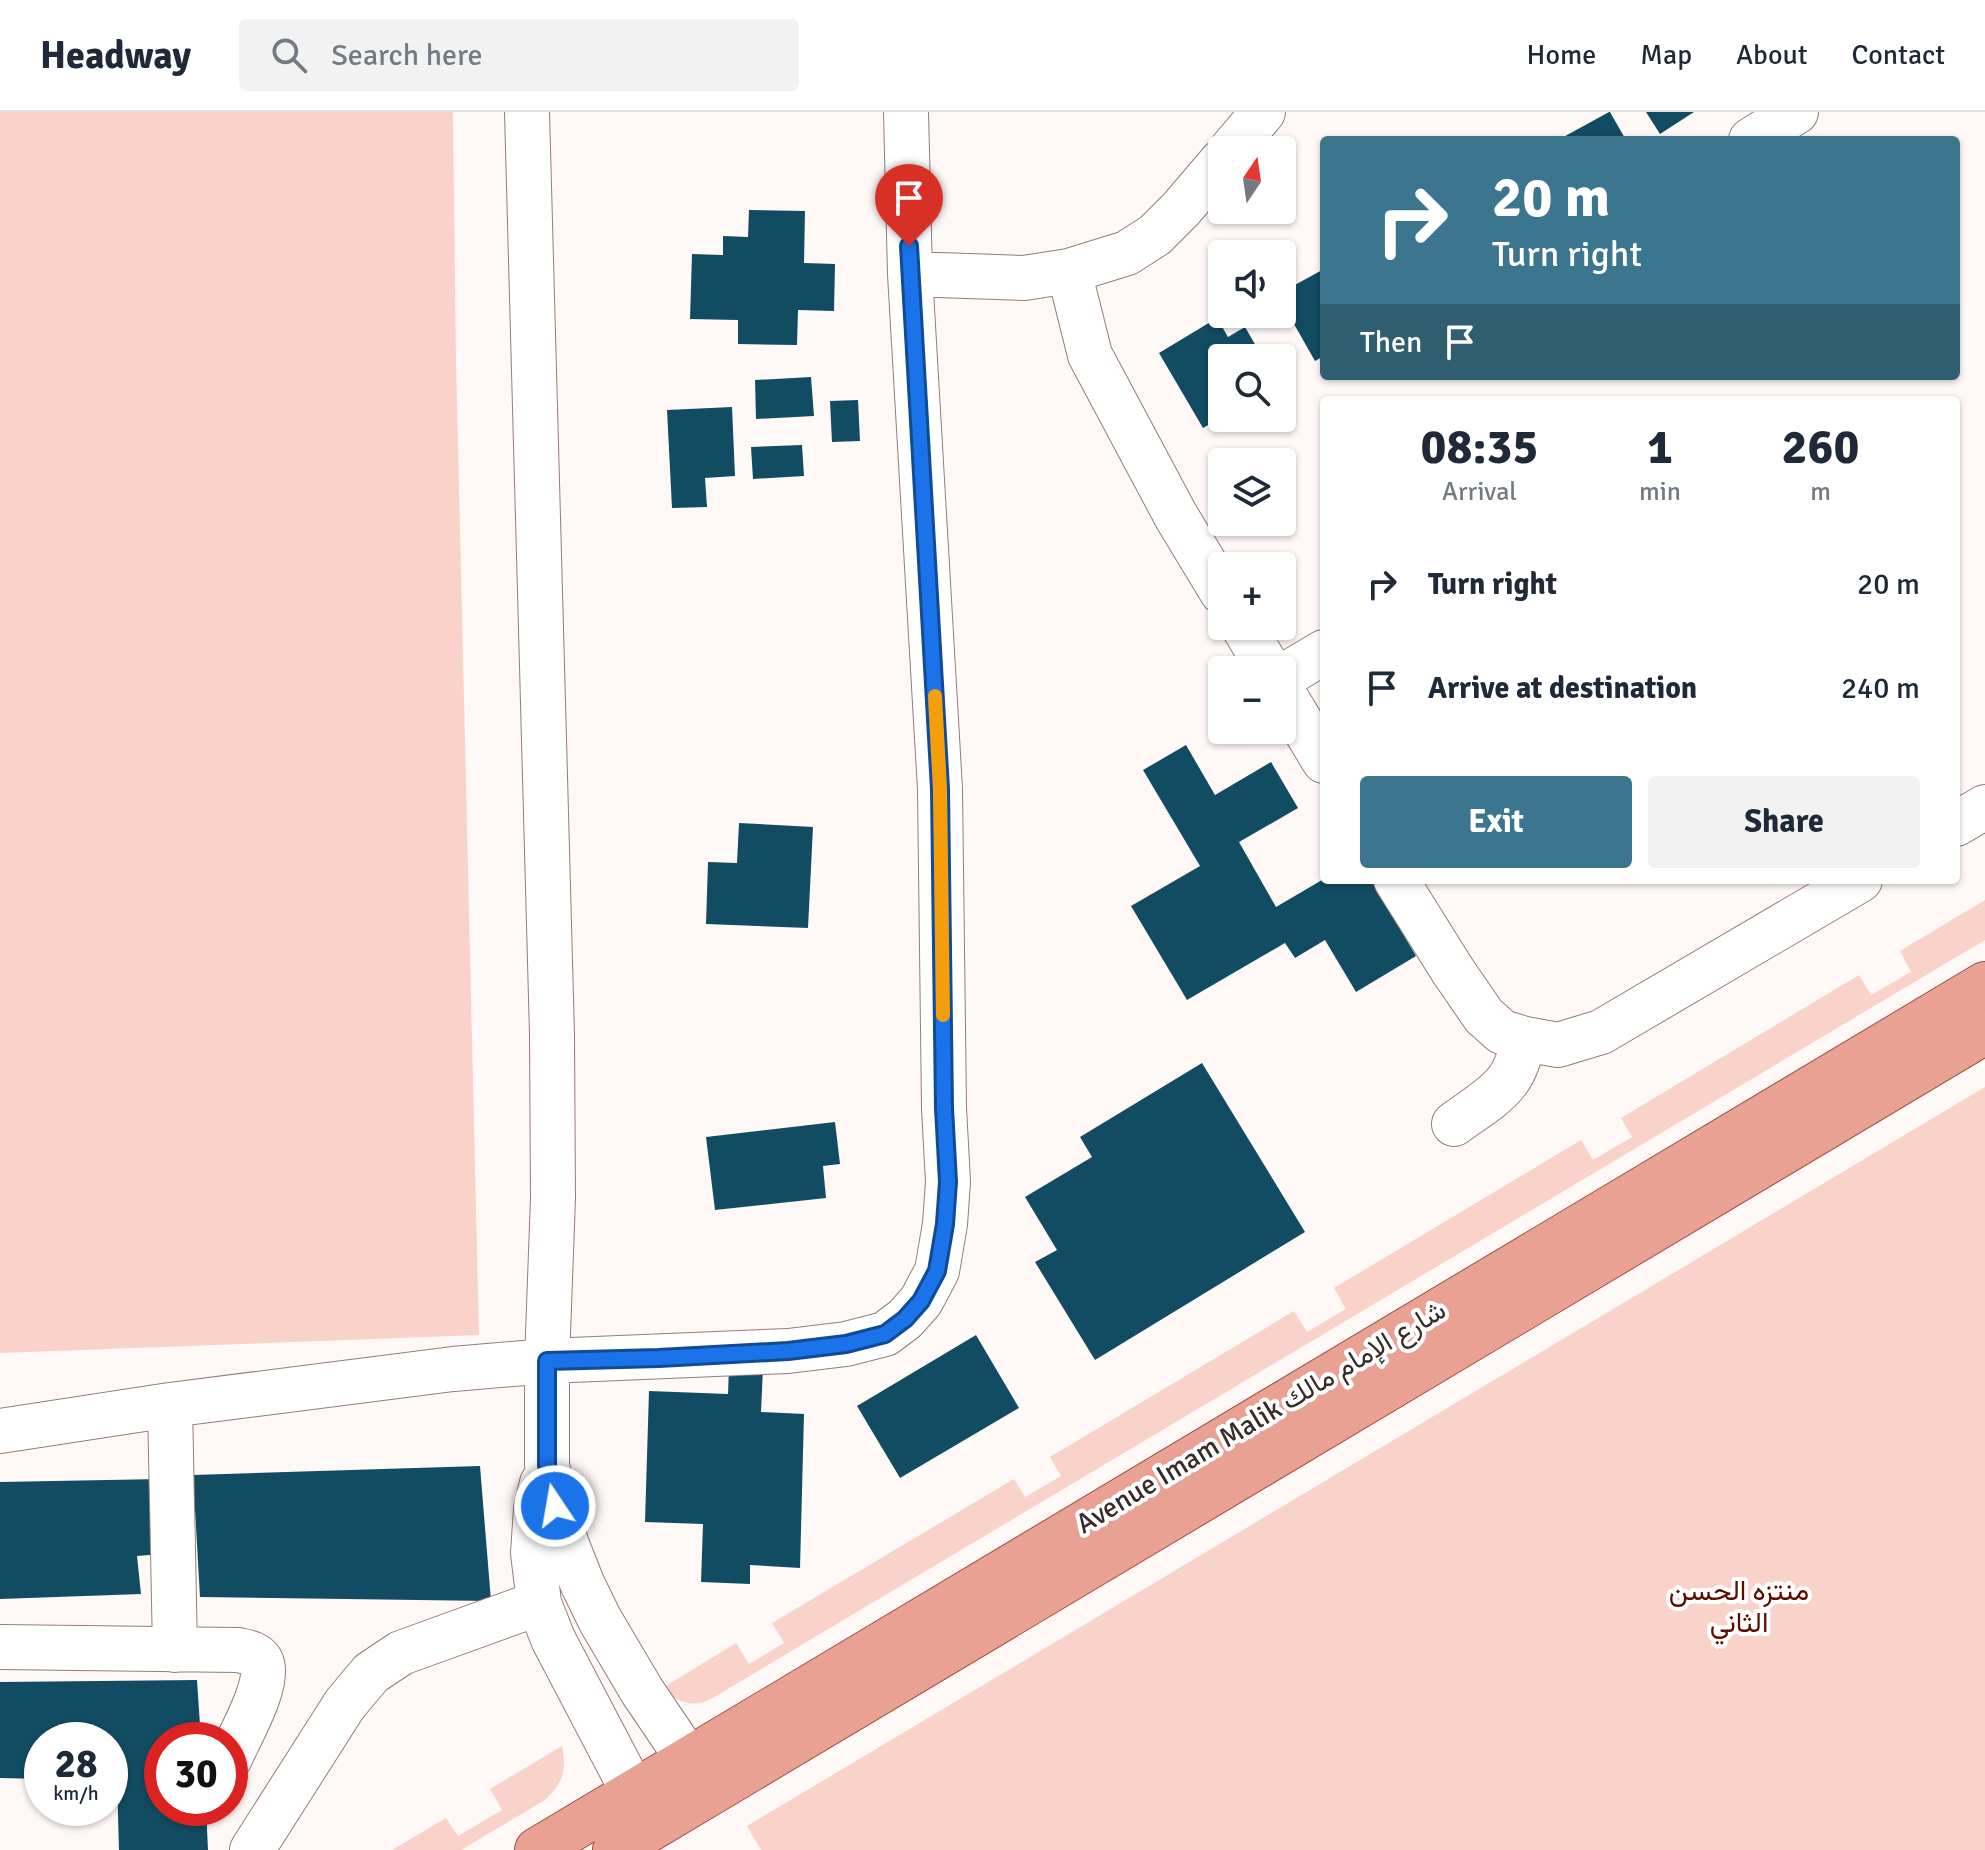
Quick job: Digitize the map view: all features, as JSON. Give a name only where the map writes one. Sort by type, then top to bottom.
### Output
[{"type":"main road","name":"Avenue Imam Malik شارع الإمام مالك","points":[[537,1850],[643,1810],[1985,984]]},
{"type":"main road","name":"Avenue Imam Malik شارع الإمام مالك","points":[[698,1777],[1985,1032]]},
{"type":"main road","name":"Avenue Imam Malik شارع الإمام مالك","points":[[615,1850],[643,1810]]},
{"type":"street","points":[[527,112],[552,1035],[553,1198],[547,1465],[567,1545],[600,1620],[698,1777]]},
{"type":"street","points":[[0,1431],[170,1405],[453,1369],[547,1361],[788,1351],[846,1344],[885,1334],[905,1319],[921,1301],[937,1271],[948,1182],[944,1108],[940,789],[910,274],[906,112]]},
{"type":"street","points":[[1243,136],[1263,112]]},
{"type":"street","points":[[1757,136],[1796,112]]},
{"type":"street","points":[[910,274],[1024,278],[1069,271],[1127,253],[1155,235],[1208,177]]},
{"type":"street","points":[[1069,271],[1090,355],[1176,516],[1208,569]]},
{"type":"street","points":[[1296,669],[1320,654]]},
{"type":"street","points":[[1296,714],[1320,754]]},
{"type":"street","points":[[1960,822],[1985,807]]},
{"type":"street","points":[[1399,884],[1484,1016],[1502,1032],[1558,1045],[1601,1032],[1853,884]]},
{"type":"street","points":[[1454,1124],[1508,1081],[1525,1039]]},
{"type":"street","points":[[170,1405],[175,1650]]},
{"type":"street","points":[[547,1465],[536,1509],[533,1553],[539,1603],[553,1639],[643,1810]]},
{"type":"street","points":[[252,1850],[345,1704],[371,1673],[401,1653],[539,1603]]},
{"type":"street","points":[[0,1647],[251,1652],[260,1659],[262,1686],[246,1722]]},
{"type":"green space","points":[[0,112],[453,112],[479,1335],[0,1353]]},
{"type":"green space","points":[[1985,900],[1985,940],[711,1699],[685,1702],[661,1689],[736,1643],[749,1664],[784,1643],[772,1623],[1014,1479],[1025,1497],[1061,1476],[1050,1457],[1294,1311],[1307,1332],[1346,1309],[1334,1288],[1581,1140],[1593,1160],[1632,1137],[1621,1118],[1859,975],[1871,995],[1911,972],[1900,951]]},
{"type":"green space","name":"منتزه الحسن الثاني","points":[[1985,1087],[1985,1850],[761,1850],[747,1826]]},
{"type":"green space","points":[[562,1746],[562,1776],[545,1800],[461,1850],[392,1850],[446,1818],[458,1836],[502,1810],[490,1789]]},
{"type":"building","points":[[1609,112],[1624,136],[1565,136]]},
{"type":"building","points":[[1646,112],[1694,112],[1660,134]]},
{"type":"building","points":[[749,210],[805,211],[804,263],[835,264],[834,311],[798,310],[797,345],[738,344],[738,320],[690,319],[692,254],[723,255],[723,236],[748,237]]},
{"type":"building","points":[[1320,271],[1320,358],[1315,361],[1296,328],[1296,284]]},
{"type":"building","points":[[1208,323],[1208,328],[1223,328],[1228,337],[1246,328],[1255,344],[1208,344],[1208,425],[1203,428],[1159,353]]},
{"type":"building","points":[[811,377],[814,416],[756,419],[755,380]]},
{"type":"building","points":[[858,400],[860,441],[832,442],[830,401]]},
{"type":"building","points":[[732,407],[735,476],[705,478],[707,507],[672,508],[667,410]]},
{"type":"building","points":[[802,445],[804,476],[753,479],[751,447]]},
{"type":"building","points":[[1186,745],[1215,795],[1271,762],[1298,808],[1239,842],[1276,907],[1320,881],[1320,884],[1373,884],[1416,956],[1356,992],[1325,940],[1295,958],[1285,943],[1187,1000],[1131,906],[1200,866],[1143,770]]},
{"type":"building","points":[[739,823],[813,827],[808,928],[706,924],[708,862],[737,863]]},
{"type":"building","points":[[1202,1063],[1305,1232],[1095,1360],[1035,1262],[1057,1250],[1025,1197],[1092,1157],[1080,1137]]},
{"type":"building","points":[[835,1122],[840,1164],[823,1166],[826,1198],[715,1210],[706,1137]]},
{"type":"building","points":[[976,1335],[1019,1408],[900,1478],[857,1406]]},
{"type":"building","points":[[729,1366],[763,1368],[761,1412],[804,1414],[800,1568],[750,1565],[750,1584],[701,1582],[703,1524],[645,1522],[649,1391],[728,1394]]},
{"type":"building","points":[[480,1466],[491,1601],[200,1597],[193,1475]]},
{"type":"building","points":[[161,1479],[162,1554],[137,1556],[141,1594],[0,1599],[0,1482]]},
{"type":"building","points":[[197,1680],[200,1722],[144,1722],[144,1826],[207,1826],[208,1850],[119,1850],[118,1826],[128,1826],[128,1722],[24,1722],[24,1779],[0,1778],[0,1682]]},
{"type":"slow traffic","points":[[935,696],[940,789],[943,1015]]},
{"type":"route","points":[[555,1506],[547,1465],[547,1361],[788,1351],[846,1344],[885,1334],[905,1319],[921,1301],[937,1271],[948,1182],[944,1108],[940,789],[909,246]]}]
